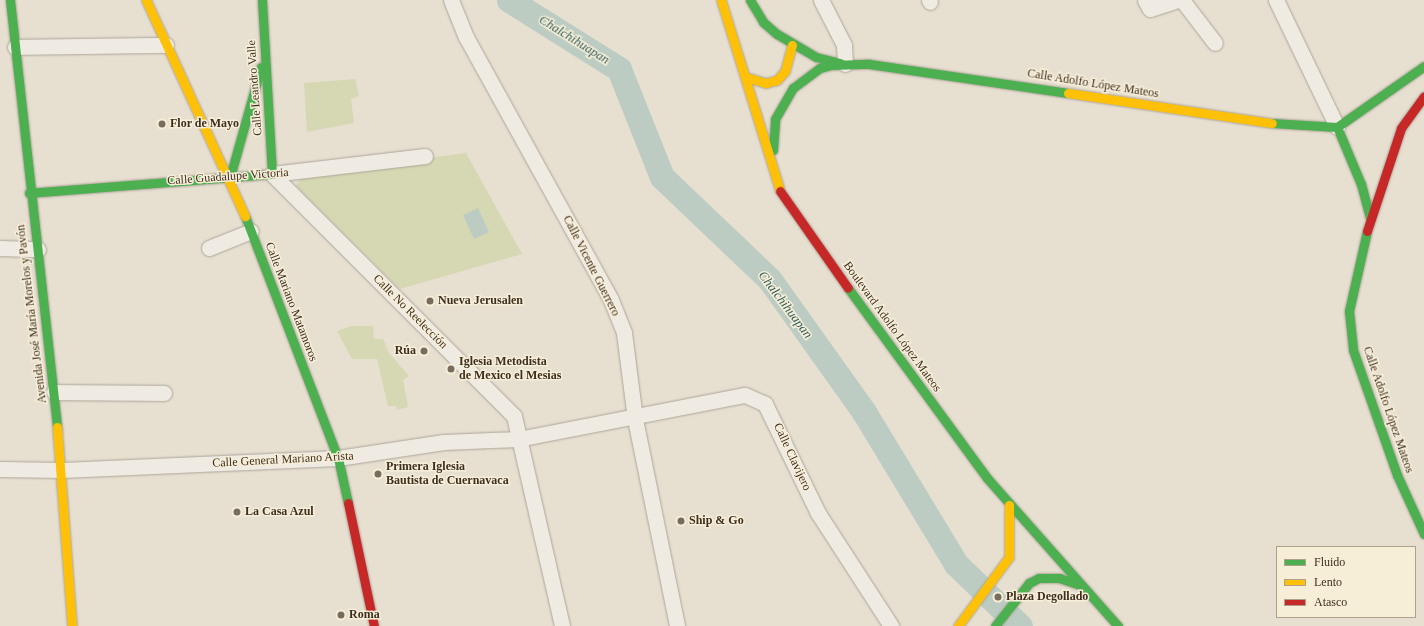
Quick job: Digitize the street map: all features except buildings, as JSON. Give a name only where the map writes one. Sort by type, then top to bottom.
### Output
[{"type":"main road","name":"Avenida José María Morelos y Pavón","points":[[10,0],[29,193],[38,249],[62,470],[72,626]]},
{"type":"main road","name":"Calle Mariano Matamoros","points":[[146,0],[166,45],[230,177],[338,458],[374,626]]},
{"type":"main road","name":"Calle Leandro Valle","points":[[262,0],[264,57],[272,174]]},
{"type":"main road","name":"Boulevard Adolfo López Mateos","points":[[721,0],[746,77],[773,169],[790,208],[1009,505],[1118,626]]},
{"type":"main road","name":"Calle Adolfo López Mateos","points":[[750,0],[763,22],[792,45],[816,57],[845,64]]},
{"type":"main road","points":[[746,77],[766,83],[777,80],[785,71],[792,45]]},
{"type":"main road","points":[[230,177],[264,57]]},
{"type":"main road","name":"Calle Adolfo López Mateos","points":[[773,169],[774,119],[793,88],[820,68],[845,64],[869,64],[1004,82],[1264,123],[1337,127],[1361,184],[1370,218]]},
{"type":"main road","points":[[1337,127],[1377,102],[1424,66]]},
{"type":"main road","name":"Calle Adolfo López Mateos","points":[[1424,96],[1401,128],[1370,218],[1349,311],[1354,350],[1397,475],[1424,534]]},
{"type":"main road","name":"Calle Guadalupe Victoria","points":[[29,193],[272,174]]},
{"type":"main road","points":[[958,626],[965,619],[1003,565],[1011,542],[1009,505]]},
{"type":"main road","points":[[995,626],[1029,583],[1048,577],[1081,586]]},
{"type":"street","name":"Calle Vicente Guerrero","points":[[451,0],[466,37],[611,300],[624,333],[635,419],[677,626]]},
{"type":"street","points":[[821,0],[844,45],[845,64]]},
{"type":"street","points":[[1145,0],[1150,8],[1177,0]]},
{"type":"street","points":[[1182,0],[1215,43]]},
{"type":"street","points":[[1276,0],[1337,127]]},
{"type":"street","points":[[15,47],[166,45]]},
{"type":"street","name":"Calle Guadalupe Victoria","points":[[272,174],[425,156]]},
{"type":"street","name":"Calle No Reelección","points":[[272,174],[514,416],[562,626]]},
{"type":"street","points":[[209,248],[251,231]]},
{"type":"street","points":[[0,248],[38,249]]},
{"type":"street","points":[[54,392],[164,393]]},
{"type":"street","name":"Calle Clavijero","points":[[635,419],[733,395],[745,394],[765,404],[818,514],[890,626]]},
{"type":"street","name":"Calle General Mariano Arista","points":[[0,469],[62,470],[338,458],[444,442],[518,438],[635,419]]},
{"type":"green space","points":[[355,79],[359,96],[351,99],[354,123],[307,132],[304,83]]},
{"type":"green space","points":[[466,153],[522,254],[400,289],[296,186],[303,175]]},
{"type":"green space","points":[[351,326],[373,326],[374,339],[383,339],[389,353],[409,376],[403,380],[408,407],[397,410],[396,406],[388,406],[377,359],[352,359],[337,331]]},
{"type":"shaded area","points":[[478,208],[489,232],[474,239],[463,215]]},
{"type":"waterway","name":"Chalchihuapan","points":[[509,0],[619,69],[662,177],[770,280],[864,412],[956,564],[1020,626]]},
{"type":"traffic: fast","points":[[10,0],[57,427]]},
{"type":"traffic: fast","points":[[29,193],[272,174],[262,0]]},
{"type":"traffic: fast","points":[[750,0],[763,22],[777,34],[816,57],[840,63]]},
{"type":"traffic: fast","points":[[773,150],[775,119],[793,88],[820,68],[831,65],[869,64],[1068,93]]},
{"type":"traffic: fast","points":[[1272,123],[1337,127],[1424,66]]},
{"type":"traffic: fast","points":[[230,177],[261,67]]},
{"type":"traffic: fast","points":[[1337,127],[1361,184],[1370,218]]},
{"type":"traffic: fast","points":[[245,216],[338,458],[348,503]]},
{"type":"traffic: fast","points":[[1367,231],[1349,311],[1353,350],[1397,475],[1424,534]]},
{"type":"traffic: fast","points":[[848,288],[987,478],[1118,626]]},
{"type":"traffic: fast","points":[[995,626],[1029,583],[1039,578],[1059,578],[1081,585]]},
{"type":"traffic: slow","points":[[146,0],[245,216]]},
{"type":"traffic: slow","points":[[721,0],[780,191]]},
{"type":"traffic: slow","points":[[746,77],[766,83],[777,80],[785,71],[792,45]]},
{"type":"traffic: slow","points":[[1068,93],[1272,123]]},
{"type":"traffic: slow","points":[[57,427],[72,626]]},
{"type":"traffic: slow","points":[[958,626],[1009,557],[1009,505]]},
{"type":"traffic: jam","points":[[1367,231],[1401,128],[1424,96]]},
{"type":"traffic: jam","points":[[780,191],[848,288]]},
{"type":"traffic: jam","points":[[348,503],[374,626]]},
{"type":"place","name":"Flor de Mayo","points":[[162,124]]},
{"type":"place","name":"Nueva Jerusalen","points":[[430,301]]},
{"type":"place","name":"Rúa","points":[[424,351]]},
{"type":"place","name":"Iglesia Metodista de Mexico el Mesias","points":[[451,369]]},
{"type":"place","name":"Primera Iglesia Bautista de Cuernavaca","points":[[378,474]]},
{"type":"place","name":"La Casa Azul","points":[[237,512]]},
{"type":"place","name":"Ship & Go","points":[[681,521]]},
{"type":"place","name":"Plaza Degollado","points":[[998,597]]},
{"type":"place","name":"Roma","points":[[341,615]]}]
